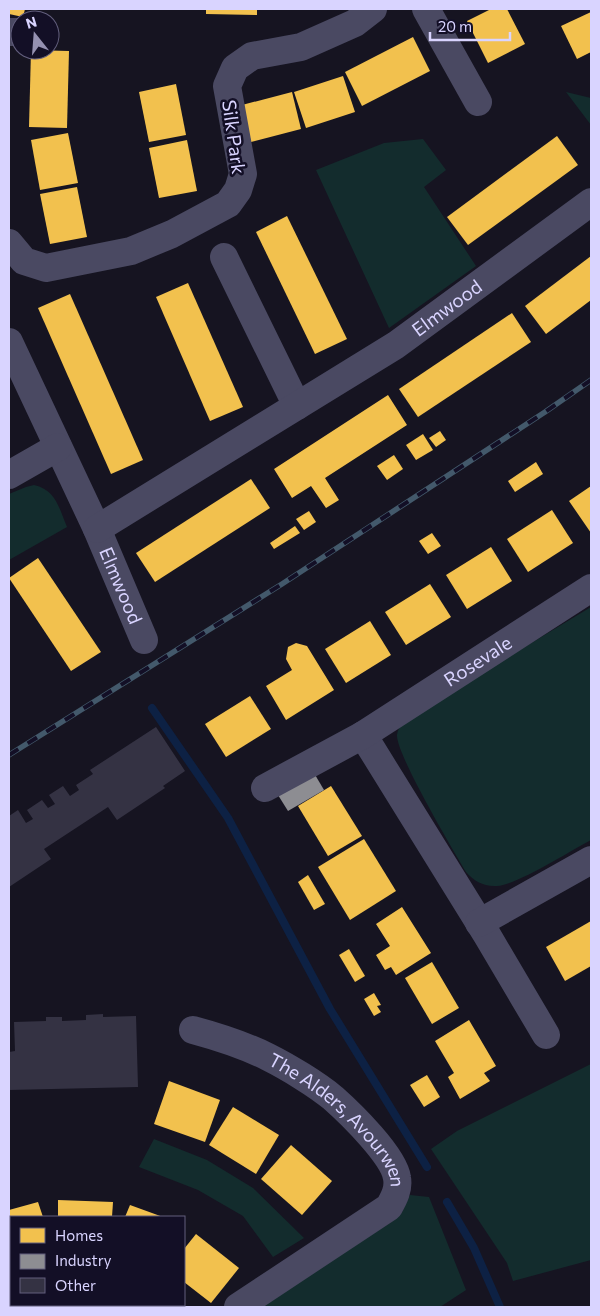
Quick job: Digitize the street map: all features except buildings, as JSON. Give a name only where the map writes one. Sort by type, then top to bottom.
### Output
[{"type":"street","name":"Silk Park","points":[[9,242],[24,261],[46,268],[131,252],[172,234],[228,204],[238,190],[243,174],[227,86],[235,68],[252,56],[301,47],[355,23],[373,9]]},
{"type":"street","points":[[426,9],[478,102]]},
{"type":"street","name":"Elmwood","points":[[97,529],[396,345],[591,202]]},
{"type":"street","points":[[224,257],[297,406]]},
{"type":"street","name":"Elmwood","points":[[9,342],[97,529],[144,640]]},
{"type":"street","points":[[9,475],[58,447]]},
{"type":"street","name":"Rosevale","points":[[265,788],[363,735],[591,588]]},
{"type":"street","points":[[363,735],[546,1035]]},
{"type":"street","points":[[479,923],[591,860]]},
{"type":"street","name":"The Alders, Avourwen","points":[[193,1030],[237,1043],[269,1058],[332,1098],[382,1150],[392,1164],[397,1178],[397,1192],[389,1207],[238,1307]]},
{"type":"green space","points":[[566,92],[591,98],[591,125]]},
{"type":"green space","points":[[423,139],[446,170],[424,187],[476,266],[389,328],[316,170],[384,143]]},
{"type":"green space","points":[[34,485],[41,487],[52,495],[67,527],[9,560],[9,494]]},
{"type":"green space","points":[[591,607],[591,840],[518,880],[497,886],[476,881],[466,872],[415,781],[399,745],[397,735],[399,728],[413,714]]},
{"type":"green space","points":[[591,1064],[591,1260],[513,1281],[507,1263],[431,1149],[457,1131]]},
{"type":"green space","points":[[154,1139],[207,1160],[253,1188],[304,1238],[273,1257],[243,1216],[198,1190],[139,1167]]},
{"type":"green space","points":[[410,1195],[429,1197],[466,1290],[440,1307],[257,1307],[390,1223],[402,1212]]},
{"type":"waterway","points":[[152,708],[228,818],[330,1009],[427,1167]]},
{"type":"waterway","points":[[447,1202],[474,1248],[500,1307]]},
{"type":"railway","points":[[9,755],[282,584],[591,380]]}]
